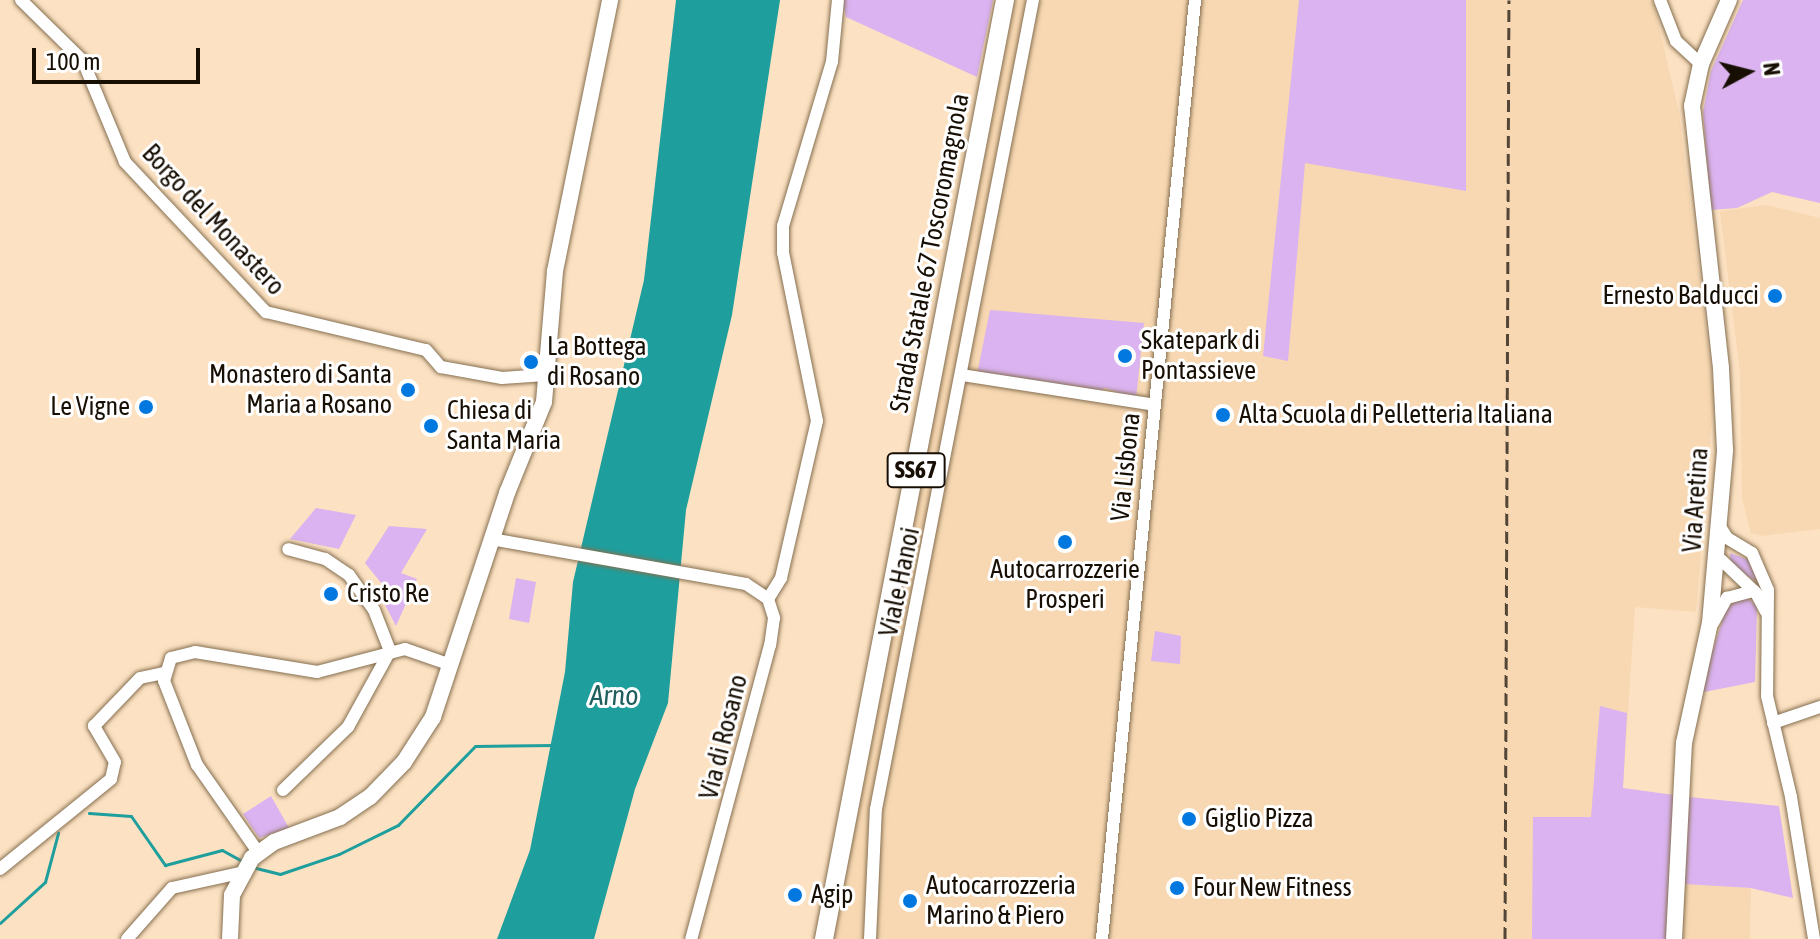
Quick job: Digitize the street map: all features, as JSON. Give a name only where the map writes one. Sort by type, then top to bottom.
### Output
[{"type":"main road","points":[[230,939],[230,909],[248,863],[340,817],[378,789],[421,739],[451,665],[491,539],[543,408],[555,271],[610,0]]},
{"type":"main road","name":"Strada Statale 67 Toscoromagnola","points":[[824,939],[1005,0]]},
{"type":"main road","name":"Via Aretina","points":[[1674,939],[1684,743],[1708,633],[1719,525],[1723,385],[1692,129],[1701,64],[1729,0]]},
{"type":"street","name":"Borgo del Monastero","points":[[21,0],[83,61],[125,162],[266,312],[426,350],[441,367],[502,378],[545,375]]},
{"type":"street","points":[[491,539],[718,579],[753,587],[768,599],[781,578],[817,421],[783,253],[783,226],[832,62],[838,0]]},
{"type":"street","name":"Viale Hanoi","points":[[870,939],[876,809],[1033,0]]},
{"type":"street","name":"Via Lisbona","points":[[1102,939],[1195,0]]},
{"type":"street","points":[[1660,0],[1676,41],[1701,64]]},
{"type":"street","points":[[962,375],[1155,405]]},
{"type":"street","points":[[1719,525],[1730,541],[1756,559],[1768,594],[1765,676],[1791,797],[1814,939]]},
{"type":"street","points":[[1730,541],[1720,545],[1716,556],[1754,591],[1767,615]]},
{"type":"street","points":[[288,549],[325,559],[349,575],[374,610],[390,651]]},
{"type":"street","points":[[1708,633],[1727,598],[1754,591]]},
{"type":"street","name":"Via di Rosano","points":[[691,939],[770,645],[774,618],[768,599]]},
{"type":"street","points":[[127,939],[172,888],[187,881],[204,882],[248,863],[197,765],[164,673],[171,658],[183,652],[317,672],[405,649],[451,665]]},
{"type":"street","points":[[283,790],[348,727],[390,651]]},
{"type":"street","points":[[0,869],[111,779],[115,762],[94,726],[140,678],[164,673]]},
{"type":"street","points":[[1773,723],[1820,707]]},
{"type":"street","points":[[204,882],[222,894],[230,909]]},
{"type":"shaded area","points":[[842,0],[993,0],[977,77],[846,17]]},
{"type":"shaded area","points":[[1015,0],[1653,0],[1679,113],[1714,394],[1696,612],[1635,607],[1623,788],[1684,883],[1751,888],[1750,939],[831,939]]},
{"type":"shaded area","points":[[1299,0],[1466,0],[1466,191],[1305,163],[1288,361],[1263,356]]},
{"type":"shaded area","points":[[1743,0],[1820,0],[1820,203],[1772,192],[1737,208],[1710,210],[1703,112],[1711,71]]},
{"type":"shaded area","name":"Ernesto Balducci","points":[[1767,205],[1820,218],[1820,529],[1762,536],[1751,533],[1742,498],[1740,373],[1720,211]]},
{"type":"shaded area","points":[[990,310],[1144,323],[1136,399],[1105,388],[1097,393],[977,374]]},
{"type":"shaded area","points":[[316,508],[356,515],[339,549],[290,539]]},
{"type":"shaded area","points":[[389,526],[427,529],[401,573],[417,579],[396,626],[381,597],[386,589],[365,563]]},
{"type":"shaded area","points":[[1730,553],[1749,560],[1757,582],[1731,566]]},
{"type":"shaded area","points":[[516,578],[536,582],[529,623],[509,619]]},
{"type":"shaded area","points":[[1747,597],[1757,607],[1755,682],[1699,693],[1727,606]]},
{"type":"shaded area","points":[[1155,631],[1181,636],[1180,664],[1151,661]]},
{"type":"shaded area","points":[[1600,706],[1627,713],[1623,788],[1674,795],[1668,939],[1532,939],[1533,817],[1591,817]]},
{"type":"shaded area","points":[[271,796],[289,828],[259,838],[243,814]]},
{"type":"shaded area","points":[[1689,797],[1779,806],[1793,898],[1751,888],[1684,884]]},
{"type":"water","name":"Arno","points":[[676,0],[780,0],[732,315],[686,510],[668,703],[635,789],[594,939],[497,939],[530,850],[565,672],[573,582],[644,280]]},
{"type":"waterway","points":[[252,867],[280,874],[339,854],[398,825],[475,746],[556,745]]},
{"type":"waterway","points":[[89,813],[131,816],[165,865],[222,850],[242,861]]},
{"type":"waterway","points":[[0,923],[45,882],[58,833]]},
{"type":"railway","points":[[1505,939],[1509,0]]},
{"type":"place","name":"Ernesto Balducci","points":[[1775,296]]},
{"type":"place","name":"Skatepark di Pontassieve","points":[[1125,356]]},
{"type":"place","name":"La Bottega di Rosano","points":[[531,362]]},
{"type":"place","name":"Monastero di Santa Maria a Rosano","points":[[408,390]]},
{"type":"place","name":"Le Vigne","points":[[146,407]]},
{"type":"place","name":"Alta Scuola di Pelletteria Italiana","points":[[1223,415]]},
{"type":"place","name":"Chiesa di Santa Maria","points":[[431,426]]},
{"type":"place","name":"Autocarrozzerie Prosperi","points":[[1065,542]]},
{"type":"place","name":"Cristo Re","points":[[331,594]]},
{"type":"place","name":"Giglio Pizza","points":[[1189,819]]},
{"type":"place","name":"Four New Fitness","points":[[1177,888]]},
{"type":"place","name":"Agip","points":[[795,895]]},
{"type":"place","name":"Autocarrozzeria Marino & Piero","points":[[910,901]]}]
